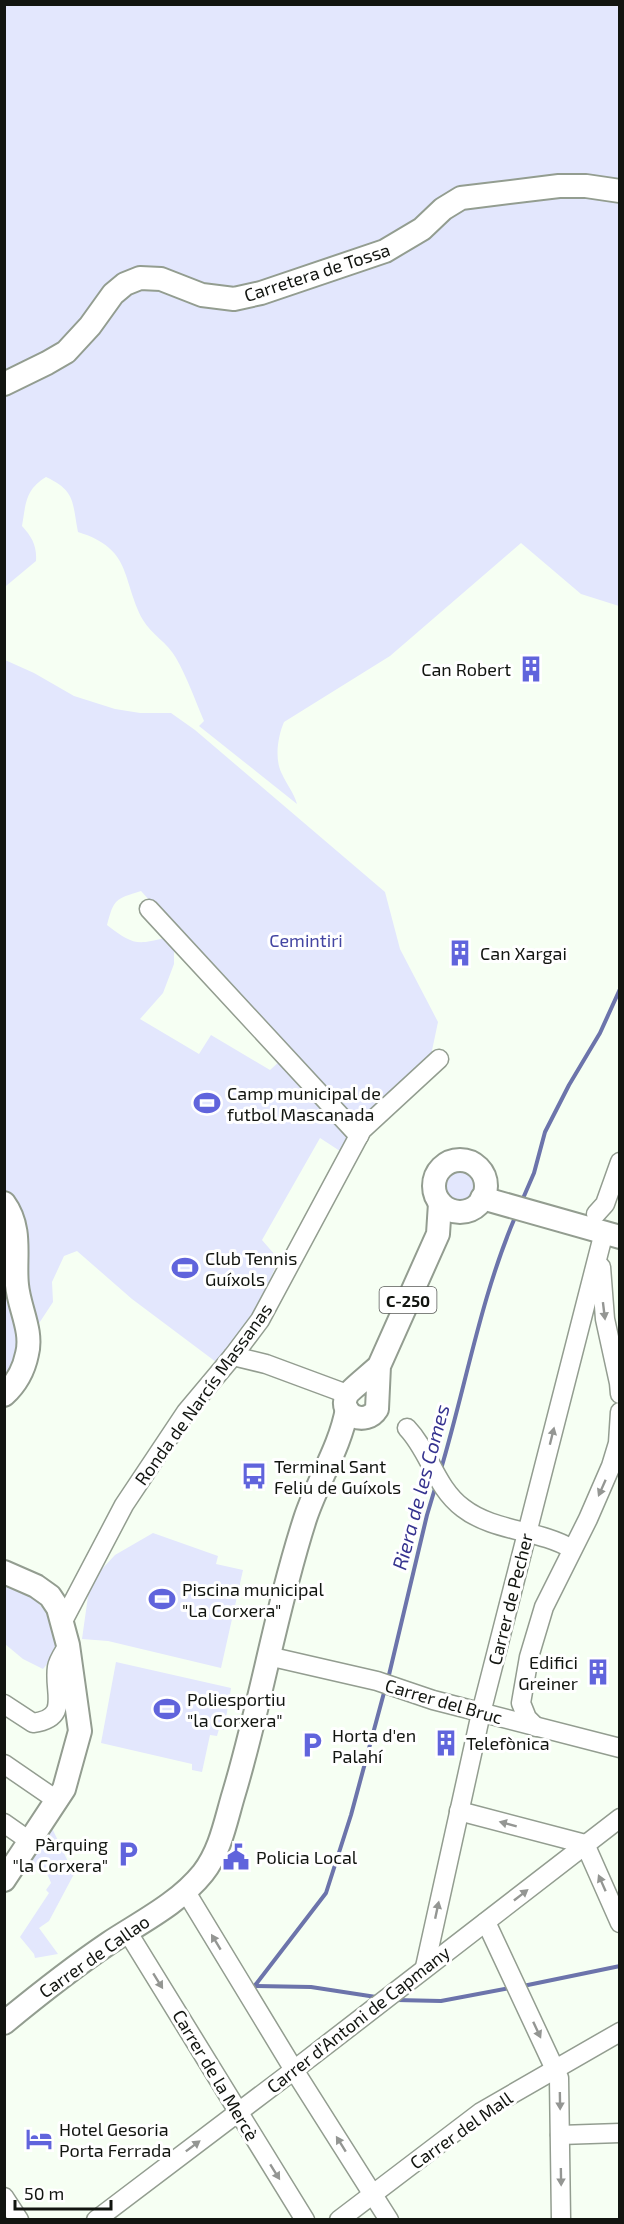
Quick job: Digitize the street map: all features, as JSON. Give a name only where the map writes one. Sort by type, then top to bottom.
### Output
[{"type":"main road","name":"Carretera de Tossa","points":[[4,384],[66,352],[90,326],[113,294],[125,284],[140,278],[161,279],[202,295],[234,299],[261,293],[385,251],[422,230],[443,209],[460,198],[559,186],[586,186],[620,191]]},
{"type":"main road","name":"C-250","points":[[356,1405],[379,1366],[438,1234],[440,1203],[434,1191],[434,1182],[440,1170],[450,1162],[463,1161],[475,1166],[481,1172],[484,1191],[474,1208],[463,1212],[438,1234]]},
{"type":"main road","points":[[484,1191],[610,1225]]},
{"type":"main road","points":[[4,1203],[14,1225],[18,1247],[17,1285],[29,1343],[19,1377],[4,1395]]},
{"type":"main road","points":[[440,1203],[450,1210],[463,1212]]},
{"type":"main road","name":"Carrer de Callao","points":[[4,2024],[63,1975],[186,1892],[204,1872],[216,1852],[237,1785],[304,1520],[318,1482],[356,1405]]},
{"type":"main road","points":[[4,1572],[36,1586],[50,1596],[58,1608],[68,1645],[80,1731],[71,1768],[58,1801],[4,1880]]},
{"type":"street","points":[[149,909],[359,1136]]},
{"type":"street","name":"Ronda de Narcís Massanas","points":[[62,1623],[124,1504],[186,1412],[260,1320],[362,1130],[438,1059]]},
{"type":"street","name":"Carrer de Pecher","points":[[425,1967],[481,1713],[610,1225],[605,1204],[620,1162]]},
{"type":"street","points":[[610,1225],[600,1254],[601,1284],[605,1319],[620,1394]]},
{"type":"street","points":[[233,1356],[267,1364],[356,1405]]},
{"type":"street","points":[[536,1727],[527,1718],[521,1703],[529,1657],[544,1607],[612,1466],[618,1443],[620,1412]]},
{"type":"street","points":[[407,1428],[418,1439],[442,1488],[463,1509],[496,1525],[561,1543],[572,1549]]},
{"type":"street","points":[[4,1704],[33,1723],[46,1722],[55,1712],[59,1695],[57,1666],[68,1645]]},
{"type":"street","name":"Carrer del Bruc","points":[[268,1656],[377,1681],[433,1700],[620,1748]]},
{"type":"street","points":[[4,1764],[58,1801]]},
{"type":"street","points":[[459,1811],[585,1844],[620,1923]]},
{"type":"street","name":"Carrer d'Antoni de Capmany","points":[[96,2220],[620,1818]]},
{"type":"street","points":[[4,1823],[31,1842]]},
{"type":"street","points":[[186,1892],[294,2070],[389,2220]]},
{"type":"street","points":[[486,1922],[559,2078],[561,2220]]},
{"type":"street","name":"Carrer de la Mercè","points":[[127,1931],[305,2220]]},
{"type":"street","name":"Carrer del Mall","points":[[339,2220],[481,2112],[620,2032]]},
{"type":"street","points":[[560,2135],[620,2133]]},
{"type":"street","points":[[4,2197],[19,2220]]},
{"type":"green space","points":[[5,5],[619,5],[619,606],[581,594],[521,543],[390,656],[284,722],[280,734],[278,762],[297,804],[199,726],[204,721],[184,673],[173,653],[143,620],[117,557],[96,539],[78,532],[73,505],[68,493],[63,487],[46,477],[30,492],[22,526],[33,542],[36,561],[6,586],[5,595]]},
{"type":"green space","name":"Cemintiri","points":[[5,660],[34,673],[74,696],[115,709],[140,713],[171,713],[195,730],[385,892],[400,949],[438,1022],[430,1060],[355,1128],[141,891],[121,898],[114,905],[107,925],[122,936],[140,942],[164,938],[174,943],[174,964],[163,993],[140,1019],[199,1054],[211,1035],[270,1070],[280,1061],[353,1137],[343,1153],[320,1138],[262,1240],[275,1255],[277,1263],[249,1331],[220,1365],[132,1299],[77,1251],[64,1256],[52,1282],[53,1302],[5,1384]]},
{"type":"green space","points":[[461,1170],[472,1175],[477,1186],[472,1197],[461,1202],[450,1197],[445,1186],[450,1175]]},
{"type":"green space","name":"Piscina municipal \"La Corxera\"","points":[[153,1533],[218,1556],[216,1564],[243,1570],[221,1668],[108,1641],[82,1639],[90,1582],[115,1555]]},
{"type":"green space","points":[[4,1582],[32,1595],[47,1614],[56,1633],[55,1654],[43,1669],[23,1659],[5,1644]]},
{"type":"green space","name":"Poliesportiu \"la Corxera\"","points":[[116,1662],[231,1688],[224,1730],[219,1729],[217,1736],[210,1735],[202,1772],[192,1770],[192,1764],[101,1743]]},
{"type":"green space","points":[[50,1824],[74,1874],[49,1921],[39,1928],[58,1954],[35,1958],[20,1937],[49,1893],[46,1890],[51,1883],[47,1875],[39,1868],[28,1871],[20,1868]]},
{"type":"waterway","name":"Riera de les Comes","points":[[521,1203],[534,1173],[545,1132],[569,1085],[600,1033],[620,989]]},
{"type":"waterway","name":"Riera de les Comes","points":[[441,1469],[483,1309],[516,1215]]},
{"type":"waterway","name":"Riera de les Comes","points":[[388,1679],[436,1485]]},
{"type":"waterway","name":"Riera de les Comes","points":[[253,1988],[326,1893],[351,1815],[385,1689]]},
{"type":"waterway","points":[[523,1986],[620,1966]]},
{"type":"waterway","points":[[256,1986],[311,1987],[376,1997]]},
{"type":"waterway","points":[[396,2000],[441,2001],[510,1988]]},
{"type":"place","name":"Can Robert","points":[[531,669]]},
{"type":"place","name":"Can Xargai","points":[[460,953]]},
{"type":"place","name":"Camp municipal de futbol Mascanada","points":[[207,1103]]},
{"type":"place","name":"Club Tennis Guíxols","points":[[185,1268]]},
{"type":"place","name":"Terminal Sant Feliu de Guíxols","points":[[254,1476]]},
{"type":"place","name":"Piscina municipal \"La Corxera\"","points":[[162,1599]]},
{"type":"place","name":"Edifici Greiner","points":[[598,1672]]},
{"type":"place","name":"Poliesportiu \"la Corxera\"","points":[[167,1709]]},
{"type":"place","name":"Telefònica","points":[[446,1743]]},
{"type":"place","name":"Horta d'en Palahí","points":[[312,1745]]},
{"type":"place","name":"Pàrquing \"la Corxera\"","points":[[128,1854]]},
{"type":"place","name":"Policia Local","points":[[236,1857]]},
{"type":"place","name":"Hotel Gesoria Porta Ferrada","points":[[39,2139]]}]
